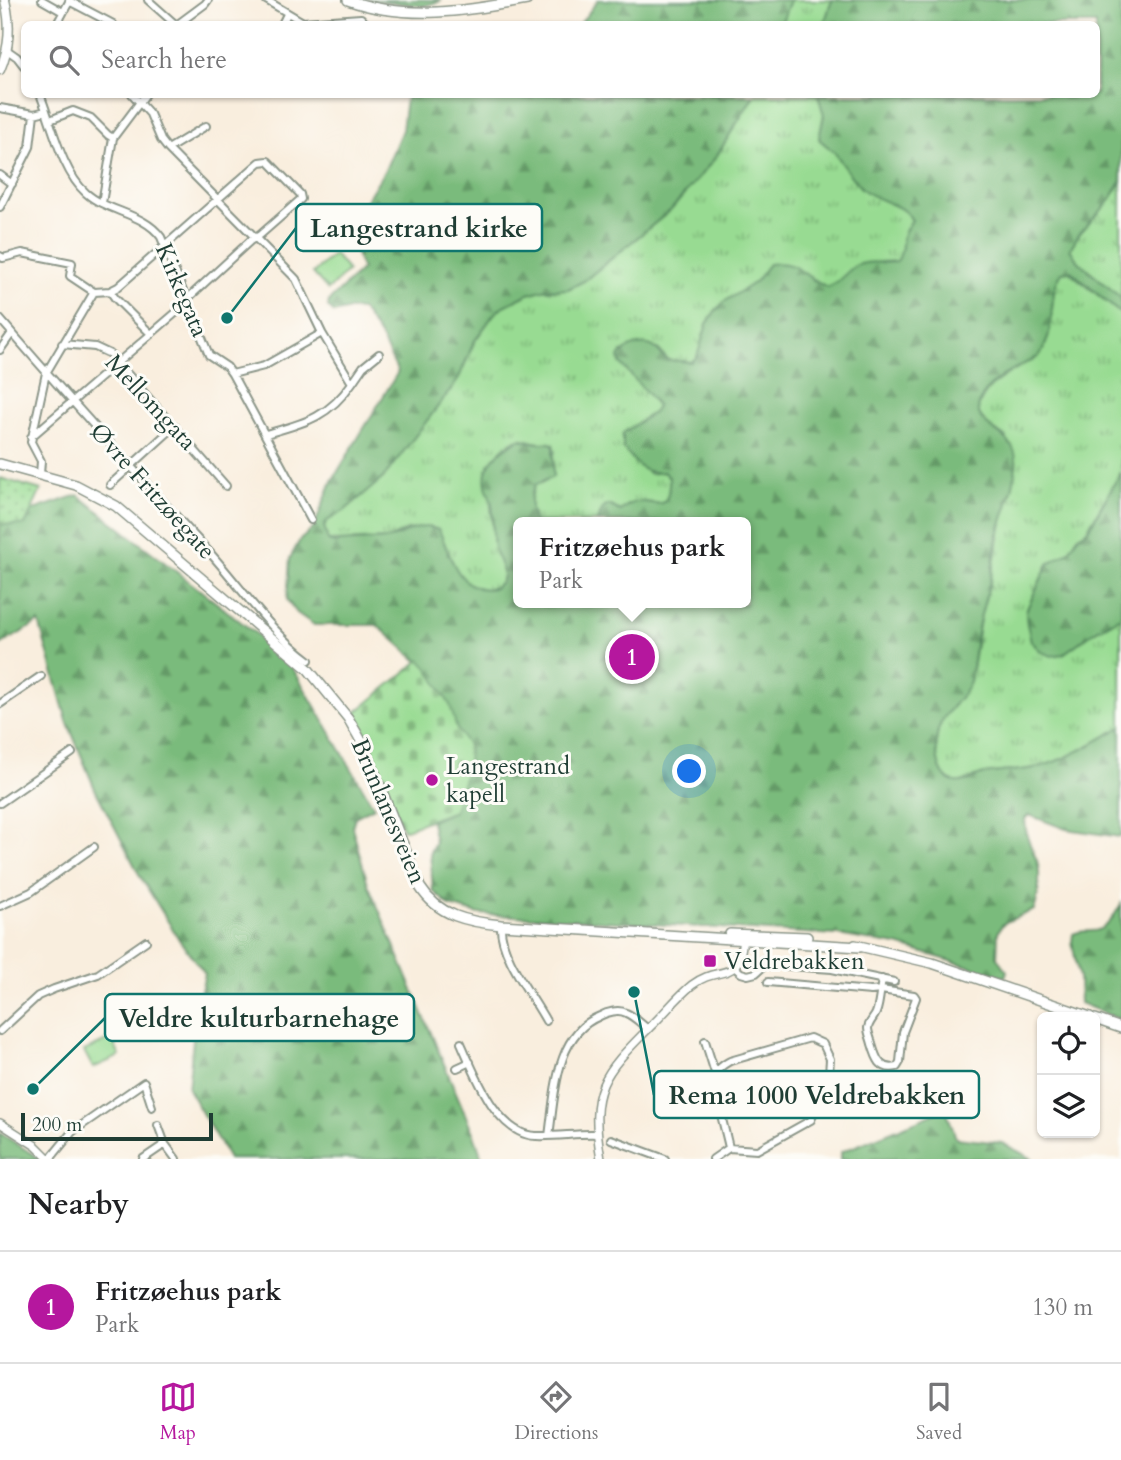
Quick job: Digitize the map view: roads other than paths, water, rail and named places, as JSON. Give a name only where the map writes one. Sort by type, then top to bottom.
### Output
[{"type":"main road","points":[[0,70],[7,50],[9,29],[5,0]]},
{"type":"main road","points":[[348,0],[383,10],[417,13],[472,9],[527,0]]},
{"type":"main road","name":"Brunlanesveien","points":[[0,464],[84,488],[116,506],[296,658],[332,697],[359,737],[424,893],[435,905],[455,916],[501,925],[657,933],[668,931],[860,947],[932,963],[1075,1012]]},
{"type":"main road","name":"Brunlanesveien","points":[[1100,1020],[1121,1028]]},
{"type":"street","points":[[42,0],[63,12]]},
{"type":"street","points":[[148,0],[165,21]]},
{"type":"street","points":[[181,21],[208,0]]},
{"type":"street","points":[[266,0],[287,14],[306,21]]},
{"type":"street","points":[[58,21],[69,1],[107,21]]},
{"type":"street","points":[[284,21],[287,14]]},
{"type":"street","points":[[331,21],[360,18],[365,21]]},
{"type":"street","points":[[7,50],[21,62]]},
{"type":"street","name":"Kirkegata","points":[[41,98],[73,178],[86,193],[157,232],[209,355],[227,367],[232,374],[310,520]]},
{"type":"street","points":[[136,98],[152,116],[159,136],[168,149],[296,279],[322,333],[352,383]]},
{"type":"street","points":[[102,203],[113,138],[144,98]]},
{"type":"street","points":[[0,108],[34,114],[46,111]]},
{"type":"street","points":[[50,120],[73,111],[91,118],[113,138]]},
{"type":"street","points":[[0,207],[30,147],[34,114]]},
{"type":"street","points":[[168,149],[206,126]]},
{"type":"street","points":[[0,256],[3,258],[22,253],[72,263],[70,276],[94,292],[110,290],[118,287],[265,160],[285,178],[301,198],[250,241],[152,334],[31,438]]},
{"type":"street","points":[[0,175],[12,184]]},
{"type":"street","points":[[110,290],[152,334]]},
{"type":"street","points":[[40,474],[41,461],[32,446],[31,438],[46,373],[94,292]]},
{"type":"street","name":"Øvre Fritzøegate","points":[[0,319],[283,638],[309,660]]},
{"type":"street","points":[[0,350],[12,333]]},
{"type":"street","points":[[232,374],[264,366],[322,333]]},
{"type":"street","name":"Mellomgata","points":[[62,344],[100,348],[119,363],[226,486]]},
{"type":"street","points":[[265,434],[308,422],[327,412],[363,368],[379,354]]},
{"type":"street","points":[[110,485],[175,426]]},
{"type":"street","points":[[0,704],[41,676]]},
{"type":"street","points":[[0,803],[72,753]]},
{"type":"street","points":[[0,906],[31,892],[94,847]]},
{"type":"street","points":[[501,925],[500,935],[512,962],[546,1021]]},
{"type":"street","points":[[601,1159],[596,1109],[605,1077],[623,1054],[692,985],[708,977],[724,974],[734,967],[740,959],[743,937]]},
{"type":"street","points":[[0,1031],[38,996],[98,974],[146,941]]},
{"type":"street","points":[[734,967],[745,975],[764,966],[818,967],[894,982]]},
{"type":"street","points":[[768,982],[881,990],[908,993],[916,998],[903,1032],[900,1062],[897,1067],[891,1068],[879,1063],[869,1033],[869,1023],[877,1010],[881,990],[882,979]]},
{"type":"street","points":[[549,1136],[564,1051],[585,1024],[604,1014],[617,1012],[626,1013],[648,1030]]},
{"type":"street","points":[[713,1159],[729,1149],[750,1151],[765,1147],[811,1120],[829,1074],[830,1059],[823,1044],[816,1040],[800,1039],[767,1052],[730,1061],[720,1068],[716,1076]]},
{"type":"street","points":[[705,1041],[716,1076],[729,1149]]},
{"type":"street","points":[[461,1043],[504,1122],[521,1134],[597,1134]]},
{"type":"street","points":[[457,1068],[470,1062]]},
{"type":"street","points":[[0,1123],[36,1146],[50,1159],[72,1132],[144,1082],[152,1107]]},
{"type":"street","points":[[817,1110],[827,1109],[880,1088]]},
{"type":"street","points":[[158,1125],[165,1144],[176,1159]]},
{"type":"street","points":[[611,1139],[665,1159]]},
{"type":"street","points":[[143,1159],[165,1144]]},
{"type":"place","name":"Langestrand kirke","points":[[227,318]]},
{"type":"place","name":"Fritzøehus park","points":[[632,657]]},
{"type":"place","name":"Langestrand kapell","points":[[432,780]]},
{"type":"place","name":"Veldrebakken","points":[[710,961]]},
{"type":"place","name":"Rema 1000 Veldrebakken","points":[[634,992]]},
{"type":"place","name":"Veldre kulturbarnehage","points":[[33,1089]]}]
